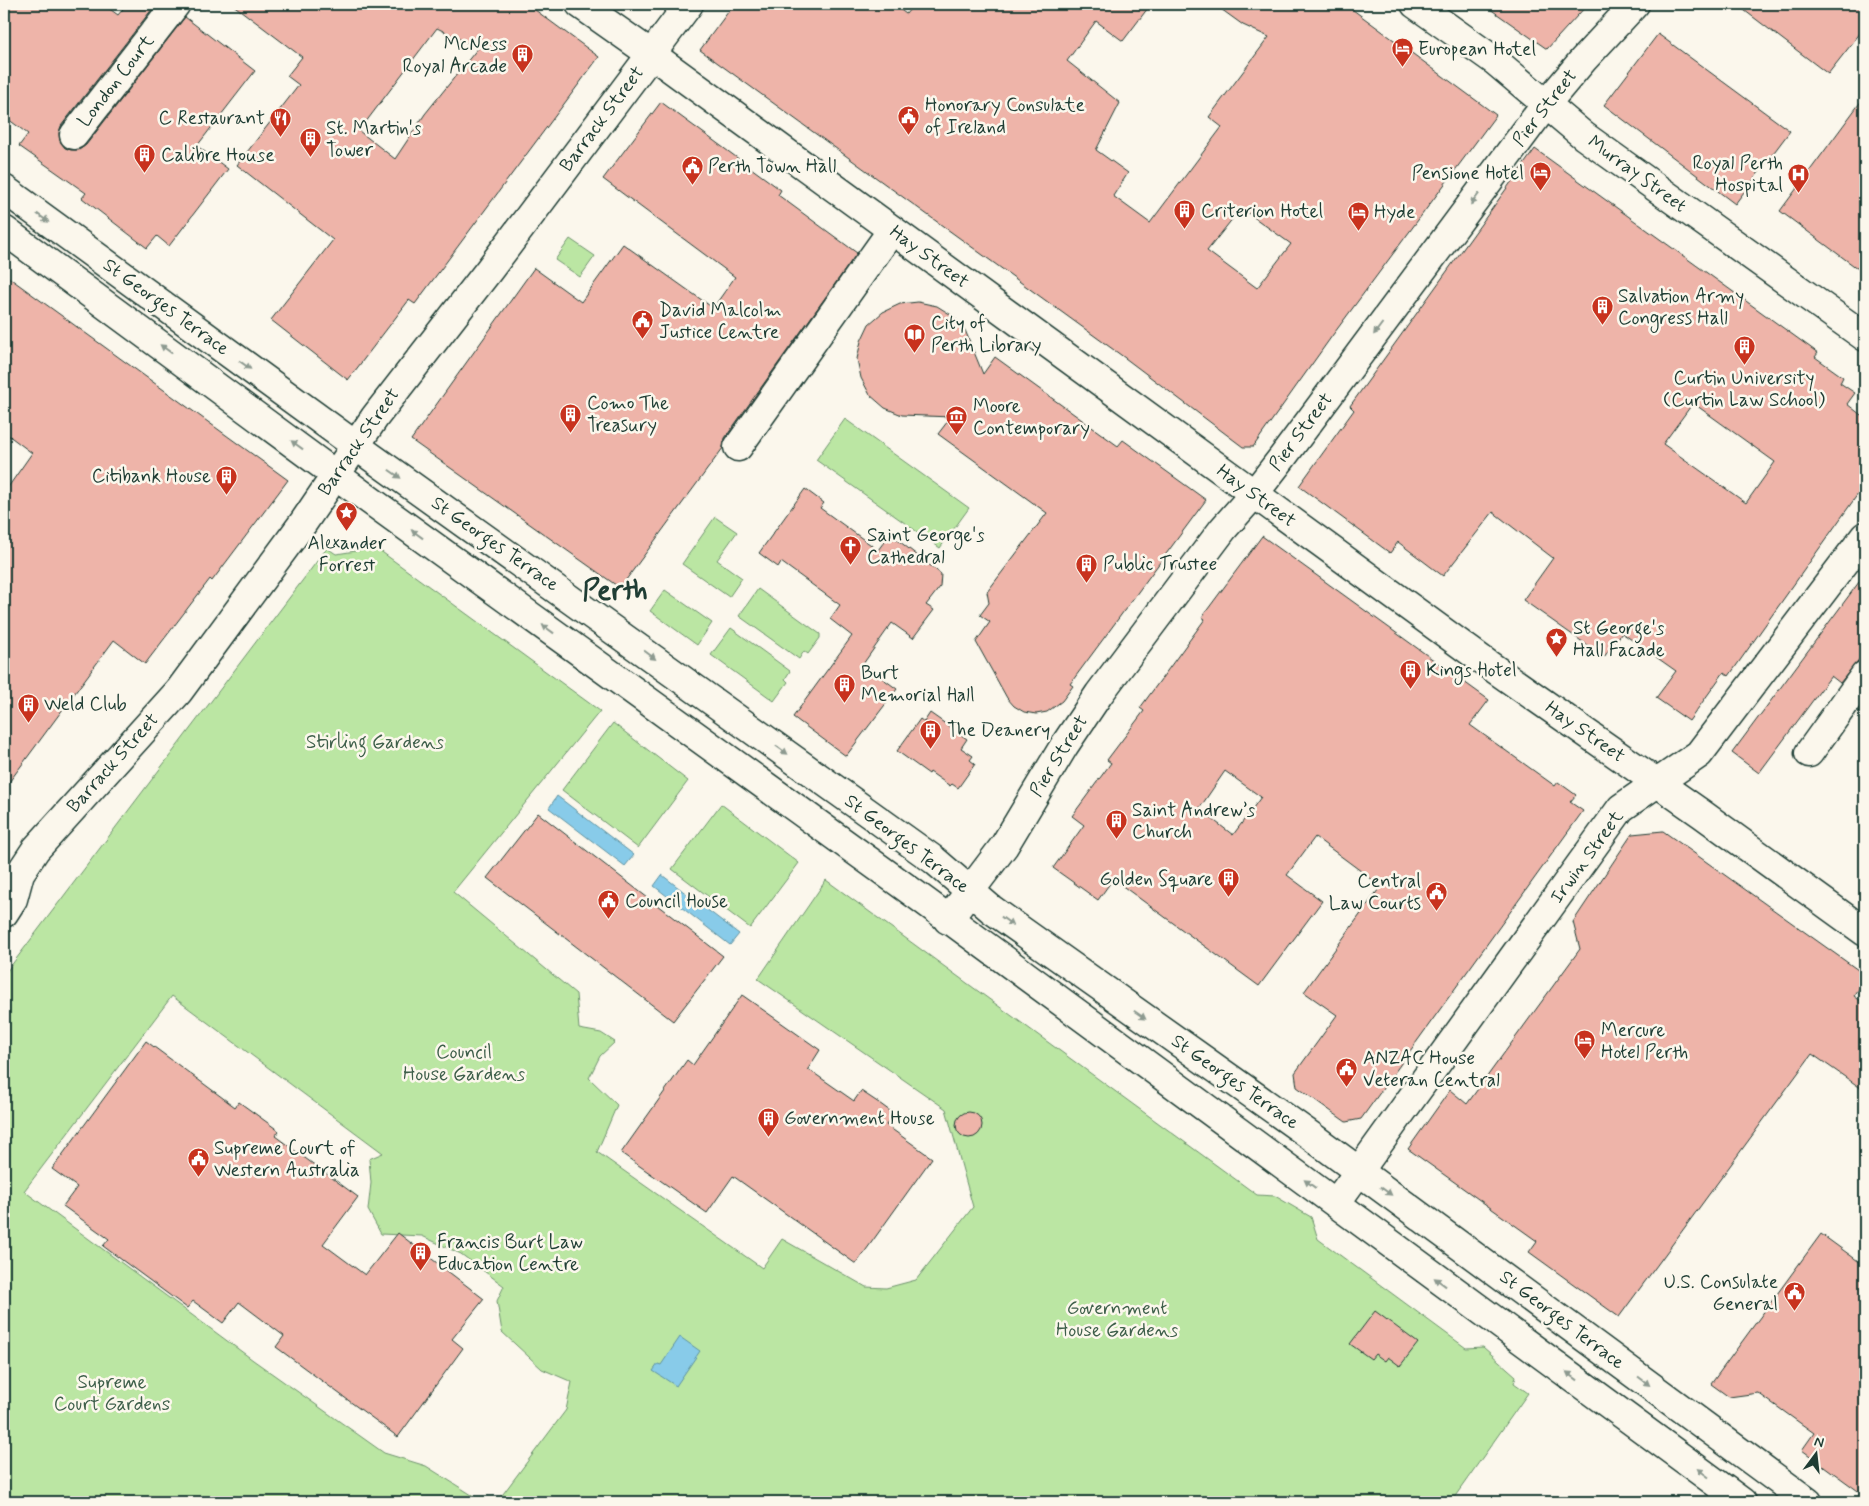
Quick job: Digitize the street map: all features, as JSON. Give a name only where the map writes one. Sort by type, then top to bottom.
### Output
[{"type":"main road","name":"London Court","points":[[74,135],[176,4]]},
{"type":"main road","name":"Hay Street","points":[[580,4],[1254,494],[1865,932]]},
{"type":"main road","name":"Barrack Street","points":[[9,892],[36,849],[178,691],[336,475],[374,417],[489,270],[689,4]]},
{"type":"main road","name":"Murray Street","points":[[1415,4],[1495,61],[1584,136],[1865,337]]},
{"type":"main road","name":"Pier Street","points":[[948,920],[1004,846],[1064,746],[1099,694],[1222,529],[1254,494],[1546,104],[1583,60],[1635,4]]},
{"type":"main road","name":"St Georges Terrace","points":[[4,189],[356,445],[934,860],[991,909],[1359,1171],[1808,1502]]},
{"type":"main road","name":"St Georges Terrace","points":[[4,230],[336,475],[1336,1203],[1742,1502]]},
{"type":"main road","points":[[738,447],[892,230]]},
{"type":"main road","name":"Irwin Street","points":[[1336,1203],[1621,808],[1699,754],[1865,536]]},
{"type":"main road","points":[[1809,753],[1839,692],[1865,675]]},
{"type":"green space","points":[[570,239],[595,256],[580,277],[555,260]]},
{"type":"green space","points":[[845,419],[969,508],[940,548],[816,460]]},
{"type":"green space","points":[[715,517],[737,532],[717,560],[742,578],[729,597],[682,564]]},
{"type":"green space","points":[[368,542],[600,711],[453,892],[576,994],[579,1029],[601,1033],[615,1042],[600,1056],[589,1078],[617,1105],[597,1152],[762,1268],[782,1239],[866,1287],[886,1288],[916,1280],[973,1207],[946,1109],[758,979],[826,880],[1257,1195],[1275,1196],[1311,1217],[1318,1239],[1466,1348],[1483,1347],[1516,1376],[1514,1383],[1528,1393],[1451,1502],[497,1502],[566,1410],[572,1382],[542,1369],[502,1332],[497,1301],[504,1286],[461,1254],[422,1236],[381,1234],[368,1210],[371,1183],[369,1159],[383,1153],[172,996],[24,1191],[253,1360],[384,1453],[426,1466],[483,1502],[4,1502],[4,975],[327,548],[336,554],[363,550]]},
{"type":"green space","points":[[758,589],[820,634],[820,638],[808,654],[804,651],[799,659],[739,616]]},
{"type":"green space","points":[[665,590],[712,623],[697,645],[650,611]]},
{"type":"green space","points":[[731,628],[790,671],[785,679],[788,682],[774,701],[711,655]]},
{"type":"green space","points":[[613,723],[688,781],[638,848],[562,790]]},
{"type":"green space","points":[[721,804],[799,863],[750,928],[672,869]]},
{"type":"water","points":[[557,796],[634,855],[625,866],[549,808]]},
{"type":"water","points":[[662,875],[739,934],[730,945],[654,886]]},
{"type":"water","points":[[680,1337],[700,1351],[676,1386],[653,1371],[658,1364],[661,1365]]},
{"type":"building","points":[[4,4],[103,4],[118,15],[127,4],[156,4],[61,126],[59,133],[60,141],[65,148],[71,150],[79,150],[86,145],[185,17],[255,71],[197,146],[228,169],[169,246],[157,236],[147,248],[82,198],[86,193],[19,146],[28,134],[4,116]]},
{"type":"building","points":[[232,4],[527,4],[599,57],[415,304],[409,300],[348,380],[271,320],[333,240],[237,165],[299,85],[287,76],[302,57]],"holes":[[[437,28],[478,48],[425,114],[395,159],[359,131]]]},
{"type":"building","points":[[734,4],[893,4],[906,14],[914,4],[1151,4],[1123,41],[1096,21],[1067,61],[1120,103],[1096,150],[1128,173],[1113,196],[1150,223],[1222,127],[1209,117],[1269,37],[1243,25],[1214,4],[1345,4],[1496,115],[1332,336],[1253,447],[1243,447],[1125,358],[700,50]],"holes":[[[1241,208],[1291,244],[1257,288],[1207,251]]]},
{"type":"building","points":[[1483,4],[1588,4],[1547,49]]},
{"type":"building","points":[[1736,4],[1865,4],[1865,27],[1828,74]]},
{"type":"building","points":[[1658,34],[1790,131],[1735,204],[1604,105]]},
{"type":"building","points":[[1865,96],[1865,274],[1780,211]]},
{"type":"building","points":[[661,102],[781,190],[778,195],[857,253],[725,438],[723,448],[620,588],[411,440],[534,268],[581,302],[623,244],[713,308],[735,277],[603,179]]},
{"type":"building","points":[[1535,149],[1818,353],[1815,357],[1843,377],[1840,383],[1855,393],[1847,404],[1865,418],[1865,484],[1729,676],[1724,672],[1689,721],[1656,698],[1676,671],[1622,633],[1604,657],[1523,600],[1553,558],[1493,512],[1443,576],[1398,542],[1390,553],[1299,486],[1354,410],[1350,406]],"holes":[[[1693,403],[1775,462],[1746,503],[1663,444]]]},
{"type":"building","points":[[4,274],[288,480],[212,581],[210,579],[145,664],[114,640],[4,789],[4,493],[32,453],[4,432]]},
{"type":"building","points":[[918,302],[937,306],[953,316],[965,330],[983,374],[995,357],[1118,446],[1123,440],[1206,500],[1070,684],[1073,686],[1062,701],[1047,712],[1036,714],[1024,712],[1014,706],[1007,698],[976,642],[990,622],[980,615],[989,603],[987,592],[1047,513],[938,434],[951,417],[902,415],[885,408],[870,395],[861,378],[857,359],[861,341],[869,324],[883,312],[900,304]]},
{"type":"building","name":"Saint George's Cathedral","points":[[805,489],[824,503],[820,508],[878,550],[890,534],[941,574],[940,587],[926,605],[934,610],[913,638],[892,623],[863,664],[897,689],[846,756],[793,717],[852,636],[830,619],[840,605],[781,562],[778,567],[759,553]]},
{"type":"building","points":[[1262,536],[1489,700],[1470,725],[1555,786],[1558,782],[1576,795],[1570,802],[1583,811],[1361,1119],[1346,1122],[1297,1087],[1295,1073],[1337,1015],[1304,992],[1381,886],[1315,837],[1287,875],[1322,901],[1259,986],[1113,879],[1098,900],[1053,868],[1084,825],[1072,816],[1111,763],[1107,760],[1144,711],[1140,708],[1205,619],[1202,617]],"holes":[[[1225,771],[1261,797],[1233,835],[1199,809]]]},
{"type":"building","points":[[1865,574],[1865,652],[1840,683],[1831,676],[1759,773],[1732,753]]},
{"type":"building","name":"The Deanery","points":[[930,713],[967,739],[961,748],[973,756],[970,760],[975,764],[958,788],[952,784],[950,786],[930,772],[929,774],[897,751],[920,719],[924,722]]},
{"type":"building","name":"Council House","points":[[538,813],[723,956],[673,1021],[487,878]]},
{"type":"building","points":[[1663,831],[1865,975],[1865,980],[1854,996],[1865,1004],[1865,1091],[1812,1054],[1619,1317],[1529,1252],[1537,1241],[1408,1149],[1450,1090],[1467,1104],[1580,949],[1573,922],[1632,834]]},
{"type":"building","name":"Government House","points":[[742,995],[820,1050],[808,1069],[854,1101],[861,1091],[879,1103],[894,1114],[886,1125],[932,1158],[856,1264],[733,1176],[707,1213],[621,1153],[687,1060],[693,1065]]},
{"type":"building","name":"Supreme Court of Western Australia","points":[[146,1041],[235,1107],[239,1102],[279,1131],[275,1136],[358,1197],[323,1244],[365,1275],[398,1233],[484,1299],[452,1339],[463,1348],[398,1437],[276,1347],[284,1336],[239,1302],[223,1323],[193,1301],[187,1308],[103,1246],[109,1239],[63,1206],[77,1187],[52,1169]]},
{"type":"building","points":[[969,1112],[978,1116],[982,1125],[978,1134],[969,1138],[960,1134],[956,1125],[960,1116]]},
{"type":"building","points":[[1821,1234],[1865,1266],[1865,1496],[1802,1450],[1814,1433],[1758,1393],[1729,1397],[1711,1384]]},
{"type":"building","points":[[1375,1311],[1418,1343],[1400,1366],[1388,1357],[1385,1361],[1375,1354],[1371,1359],[1350,1344]]},
{"type":"place","name":"European Hotel","points":[[1402,68]]},
{"type":"place","name":"McNess Royal Arcade","points":[[523,74]]},
{"type":"place","name":"Honorary Consulate of Ireland","points":[[909,135]]},
{"type":"place","name":"C Restaurant","points":[[281,137]]},
{"type":"place","name":"St. Martin's Tower","points":[[310,158]]},
{"type":"place","name":"Calibre House","points":[[145,174]]},
{"type":"place","name":"Perth Town Hall","points":[[692,185]]},
{"type":"place","name":"Pensione Hotel","points":[[1540,192]]},
{"type":"place","name":"Royal Perth Hospital","points":[[1799,193]]},
{"type":"place","name":"Criterion Hotel","points":[[1185,230]]},
{"type":"place","name":"Hyde","points":[[1358,231]]},
{"type":"place","name":"Salvation Army Congress Hall","points":[[1602,326]]},
{"type":"place","name":"David Malcolm Justice Centre","points":[[643,340]]},
{"type":"place","name":"City of Perth Library","points":[[915,353]]},
{"type":"place","name":"Curtin University (Curtin Law School)","points":[[1744,366]]},
{"type":"place","name":"Como The Treasury","points":[[571,433]]},
{"type":"place","name":"Moore Contemporary","points":[[957,436]]},
{"type":"place","name":"Citibank House","points":[[227,495]]},
{"type":"place","name":"Alexander Forrest","points":[[347,531]]},
{"type":"place","name":"Saint George's Cathedral","points":[[851,565]]},
{"type":"place","name":"Public Trustee","points":[[1087,583]]},
{"type":"place","name":"St George's Hall Facade","points":[[1557,658]]},
{"type":"place","name":"Kings Hotel","points":[[1410,689]]},
{"type":"place","name":"Burt Memorial Hall","points":[[845,703]]},
{"type":"place","name":"Weld Club","points":[[28,723]]},
{"type":"place","name":"The Deanery","points":[[931,749]]},
{"type":"place","name":"Saint Andrew’s Church","points":[[1116,840]]},
{"type":"place","name":"Golden Square","points":[[1229,898]]},
{"type":"place","name":"Central Law Courts","points":[[1437,911]]},
{"type":"place","name":"Council House","points":[[609,920]]},
{"type":"place","name":"Mercure Hotel Perth","points":[[1585,1060]]},
{"type":"place","name":"ANZAC House Veteran Central","points":[[1347,1088]]},
{"type":"place","name":"Government House","points":[[768,1137]]},
{"type":"place","name":"Supreme Court of Western Australia","points":[[198,1178]]},
{"type":"place","name":"Francis Burt Law Education Centre","points":[[421,1272]]},
{"type":"place","name":"U.S. Consulate General","points":[[1794,1312]]},
{"type":"district","name":"Perth","points":[[615,591]]},
{"type":"park label","name":"Stirling Gardens","points":[[375,742]]},
{"type":"park label","name":"Council House Gardens","points":[[464,1063]]},
{"type":"park label","name":"Government House Gardens","points":[[1117,1319]]},
{"type":"park label","name":"Supreme Court Gardens","points":[[112,1393]]}]
